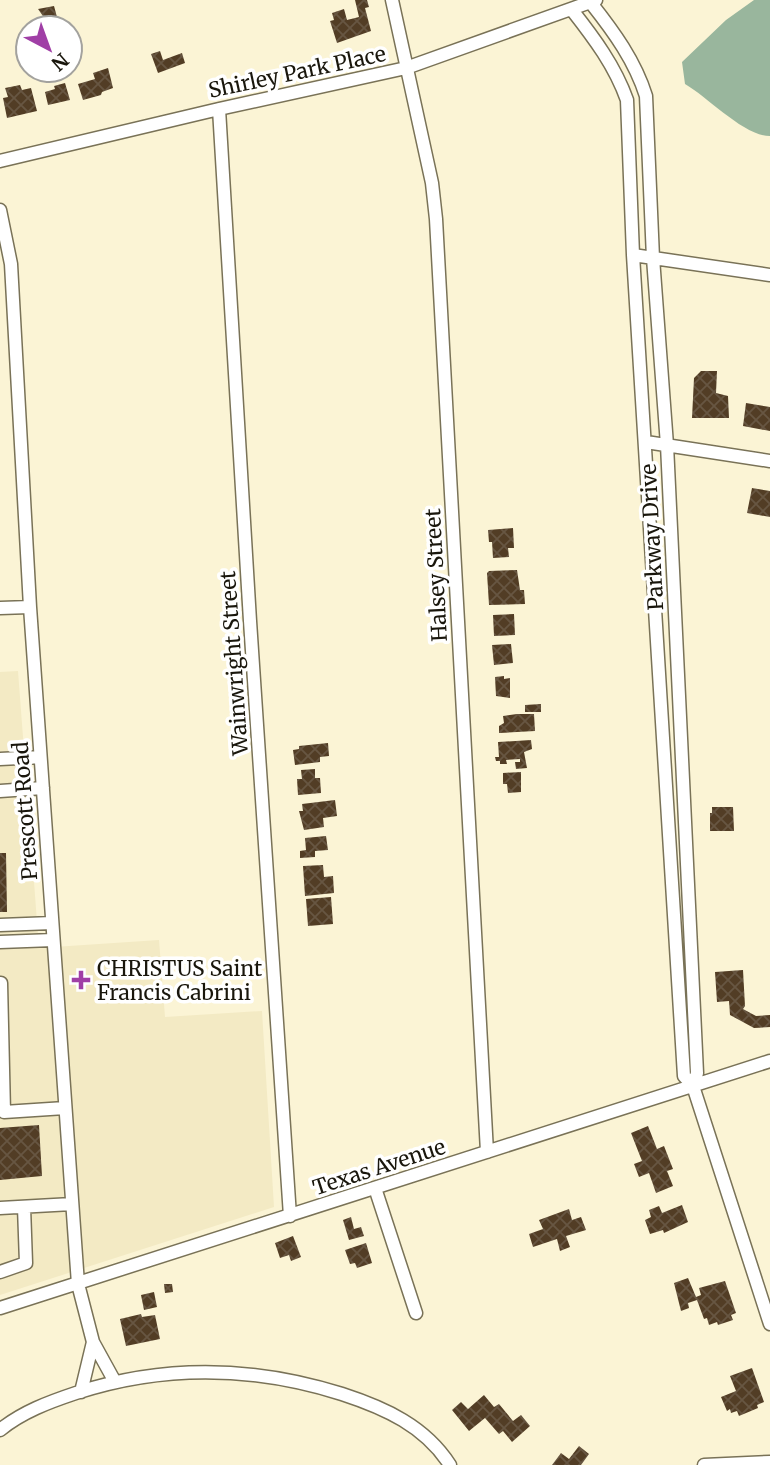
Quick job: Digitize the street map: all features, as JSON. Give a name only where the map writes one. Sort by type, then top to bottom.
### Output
[{"type":"street","name":"Halsey Street","points":[[392,0],[432,183],[436,219],[487,1152]]},
{"type":"street","name":"Shirley Park Place","points":[[0,161],[406,68],[593,2]]},
{"type":"street","name":"Parkway Drive","points":[[593,2],[639,73],[646,96],[653,258],[667,445],[697,1073],[693,1086]]},
{"type":"street","name":"Parkway Drive","points":[[572,10],[609,61],[627,100],[633,255],[684,1076],[693,1086],[770,1324]]},
{"type":"street","name":"Wainwright Street","points":[[219,109],[290,1216]]},
{"type":"street","name":"Prescott Road","points":[[0,210],[78,1284],[93,1342]]},
{"type":"street","points":[[633,255],[770,275]]},
{"type":"street","points":[[646,442],[770,461]]},
{"type":"street","points":[[0,608],[30,607]]},
{"type":"street","points":[[0,759],[40,757]]},
{"type":"street","points":[[0,791],[43,788]]},
{"type":"street","points":[[0,925],[52,923]]},
{"type":"street","points":[[0,942],[53,940]]},
{"type":"street","points":[[1,983],[2,1112],[65,1108]]},
{"type":"street","name":"Texas Avenue","points":[[0,1308],[770,1061]]},
{"type":"street","points":[[375,1188],[416,1313]]},
{"type":"street","points":[[0,1208],[72,1205]]},
{"type":"street","points":[[0,1272],[26,1263],[24,1207]]},
{"type":"street","points":[[93,1342],[115,1382]]},
{"type":"street","points":[[81,1392],[93,1342]]},
{"type":"street","points":[[0,1430],[33,1410],[115,1382],[164,1373],[246,1373],[316,1386],[364,1401],[397,1416],[428,1437],[450,1465]]},
{"type":"street","points":[[704,1465],[770,1462]]},
{"type":"shaded area","points":[[754,0],[770,0],[770,136],[749,130],[685,84],[682,62],[726,20]]},
{"type":"shaded area","name":"CHRISTUS Saint Francis Cabrini","points":[[18,671],[39,948],[159,940],[165,1017],[262,1011],[274,1207],[0,1295],[0,672]]},
{"type":"building","points":[[355,0],[367,0],[369,7],[365,8],[371,31],[337,43],[330,21],[334,20],[332,13],[344,9],[347,20],[359,17]]},
{"type":"building","points":[[54,6],[56,14],[42,14],[38,9]]},
{"type":"building","points":[[160,51],[163,60],[182,53],[185,63],[158,73],[151,54]]},
{"type":"building","points":[[108,68],[113,88],[83,100],[78,84],[95,79],[93,73]]},
{"type":"building","points":[[65,84],[70,100],[48,105],[45,92],[55,89],[54,86]]},
{"type":"building","points":[[20,85],[22,90],[31,88],[37,111],[7,118],[3,98],[8,97],[5,88]]},
{"type":"building","points":[[701,371],[717,371],[716,393],[728,396],[729,418],[692,418],[694,378]]},
{"type":"building","points":[[746,403],[770,407],[770,431],[743,426]]},
{"type":"building","points":[[752,488],[770,491],[770,517],[747,513]]},
{"type":"building","points":[[513,528],[514,548],[508,548],[509,557],[493,558],[488,530]]},
{"type":"building","points":[[517,570],[520,590],[524,590],[525,604],[489,605],[487,573]]},
{"type":"building","points":[[514,614],[515,635],[494,636],[493,615]]},
{"type":"building","points":[[511,644],[513,663],[494,665],[492,645]]},
{"type":"building","points":[[504,676],[504,679],[510,678],[510,698],[496,696],[495,677]]},
{"type":"building","points":[[541,704],[541,712],[525,712],[525,705]]},
{"type":"building","points":[[534,714],[535,731],[499,733],[499,726],[504,723],[503,716]]},
{"type":"building","points":[[531,740],[532,749],[524,752],[527,768],[516,769],[515,762],[520,762],[520,759],[506,760],[507,764],[496,761],[495,757],[499,757],[498,742]]},
{"type":"building","points":[[328,743],[329,756],[320,757],[320,762],[295,765],[293,750],[299,749],[299,746]]},
{"type":"building","points":[[315,769],[315,778],[320,778],[321,793],[298,795],[297,779],[302,779],[301,770]]},
{"type":"building","points":[[521,772],[521,792],[508,793],[507,784],[503,784],[503,773]]},
{"type":"building","points":[[335,800],[337,816],[323,818],[324,827],[304,830],[299,811],[303,811],[302,804]]},
{"type":"building","points":[[712,807],[733,807],[734,831],[710,831]]},
{"type":"building","points":[[326,836],[328,850],[315,851],[315,857],[300,858],[300,851],[306,850],[305,838]]},
{"type":"building","points":[[0,853],[6,853],[7,912],[0,912]]},
{"type":"building","points":[[323,865],[324,877],[333,876],[334,893],[305,896],[303,866]]},
{"type":"building","points":[[331,897],[333,924],[308,926],[306,899]]},
{"type":"building","points":[[743,970],[743,1009],[756,1016],[770,1015],[770,1027],[754,1028],[730,1015],[729,1001],[717,1002],[715,972]]},
{"type":"building","points":[[39,1125],[42,1176],[0,1180],[0,1128]]},
{"type":"building","points":[[648,1126],[657,1149],[664,1146],[673,1169],[667,1171],[673,1186],[656,1193],[649,1173],[639,1177],[634,1164],[642,1161],[631,1133]]},
{"type":"building","points":[[682,1205],[688,1222],[664,1233],[663,1230],[650,1234],[645,1220],[651,1217],[649,1210],[659,1206],[662,1213]]},
{"type":"building","points":[[569,1209],[572,1220],[581,1217],[586,1230],[566,1236],[570,1247],[560,1251],[557,1239],[533,1247],[529,1234],[543,1229],[539,1220]]},
{"type":"building","points":[[351,1217],[354,1229],[361,1227],[364,1236],[349,1240],[343,1220]]},
{"type":"building","points":[[293,1236],[301,1257],[291,1261],[289,1255],[280,1258],[275,1243]]},
{"type":"building","points":[[366,1243],[372,1263],[357,1268],[355,1263],[350,1264],[345,1250]]},
{"type":"building","points":[[688,1278],[696,1297],[701,1295],[699,1288],[725,1281],[736,1313],[731,1315],[733,1320],[709,1325],[697,1300],[688,1303],[689,1308],[681,1311],[674,1283]]},
{"type":"building","points":[[164,1284],[172,1284],[173,1292],[165,1293]]},
{"type":"building","points":[[154,1292],[157,1307],[144,1310],[141,1295]]},
{"type":"building","points":[[141,1314],[142,1317],[155,1315],[160,1339],[126,1346],[120,1319]]},
{"type":"building","points":[[752,1368],[764,1402],[757,1405],[758,1408],[739,1416],[737,1411],[727,1411],[721,1397],[736,1391],[730,1376]]},
{"type":"building","points":[[484,1395],[494,1407],[499,1404],[513,1421],[521,1415],[530,1426],[512,1442],[503,1431],[499,1434],[485,1418],[469,1431],[452,1410],[461,1402],[468,1409]]},
{"type":"building","points":[[579,1446],[589,1454],[581,1465],[552,1465],[561,1453],[569,1459]]},
{"type":"place","name":"CHRISTUS Saint Francis Cabrini","points":[[81,980]]}]
